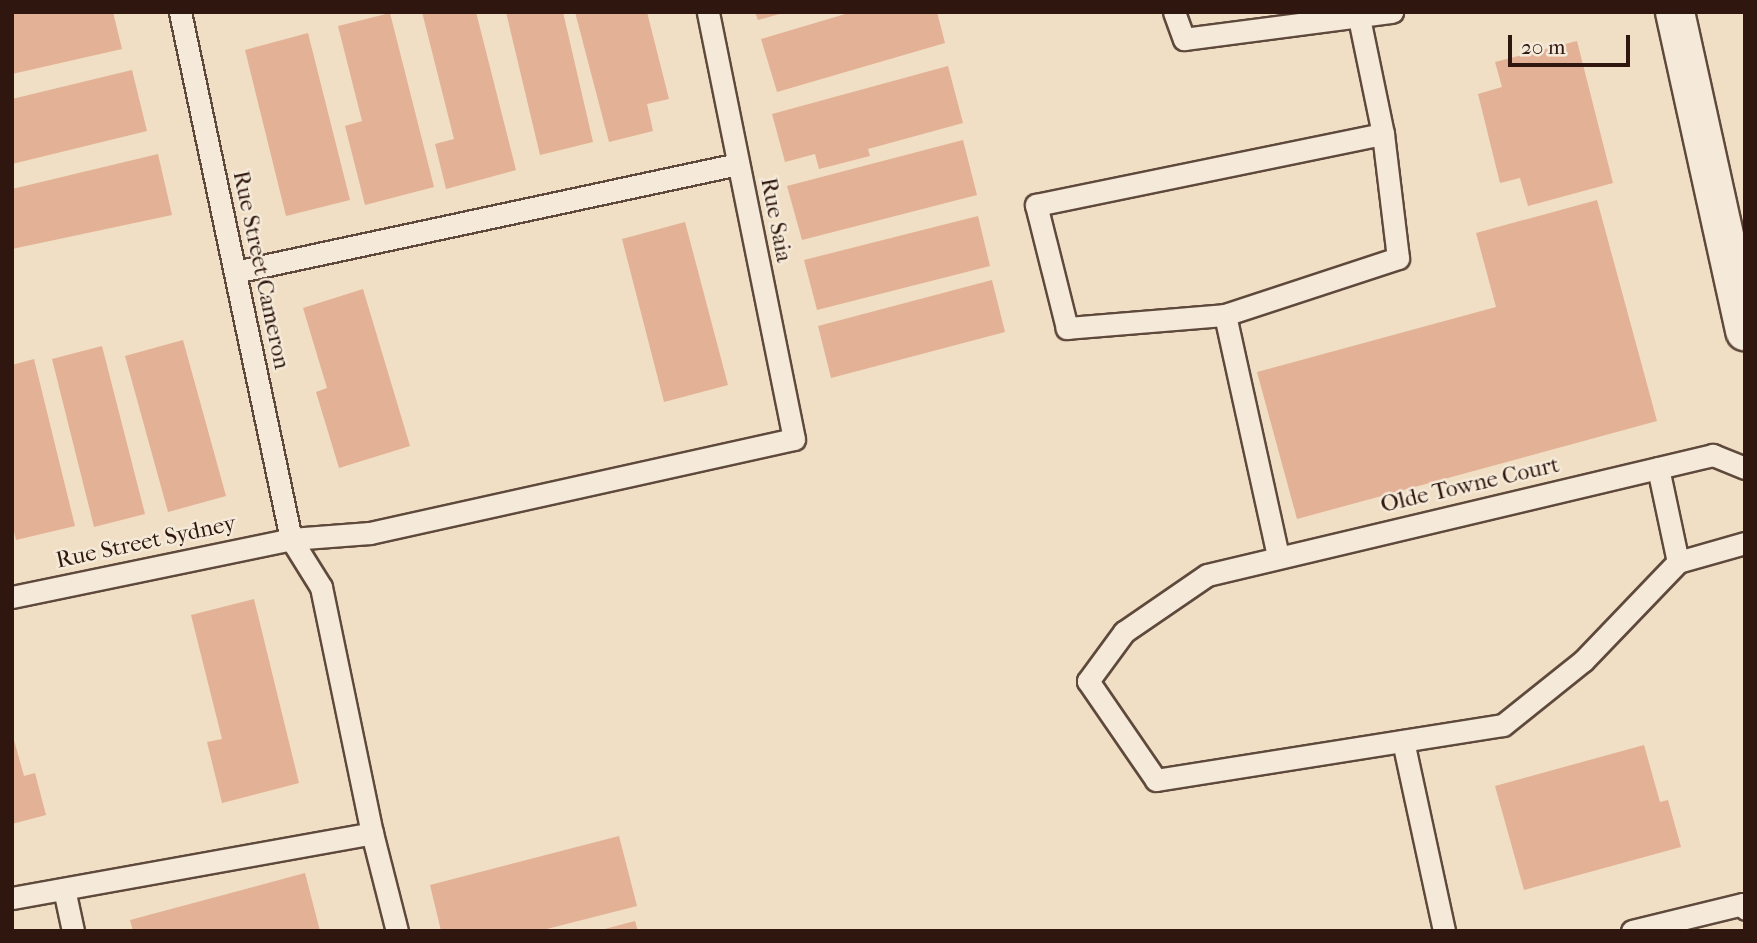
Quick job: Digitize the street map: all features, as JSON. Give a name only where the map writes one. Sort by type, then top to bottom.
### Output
[{"type":"street","points":[[1675,12],[1745,331]]},
{"type":"lane","name":"Rue Street Cameron","points":[[180,12],[291,539]]},
{"type":"lane","name":"Rue Saia","points":[[708,12],[794,439]]},
{"type":"lane","points":[[1174,12],[1184,39],[1392,12]]},
{"type":"lane","points":[[1359,18],[1383,134],[1398,258],[1225,315],[1067,328],[1036,205],[1383,134]]},
{"type":"lane","points":[[235,272],[738,164]]},
{"type":"lane","points":[[1225,315],[1278,557]]},
{"type":"lane","name":"Rue Street Sydney","points":[[12,597],[291,539],[370,533],[794,439]]},
{"type":"lane","name":"Olde Towne Court","points":[[1403,741],[1156,780],[1088,681],[1124,632],[1207,575],[1713,455],[1745,468]]},
{"type":"lane","points":[[1658,468],[1678,562]]},
{"type":"lane","points":[[291,539],[321,587],[372,833],[397,931]]},
{"type":"lane","points":[[1444,931],[1403,741],[1503,725],[1583,661],[1678,562],[1745,543]]},
{"type":"lane","points":[[12,898],[372,833]]},
{"type":"lane","points":[[64,889],[73,931]]},
{"type":"lane","points":[[1632,931],[1743,904],[1745,909]]},
{"type":"building","points":[[12,12],[113,12],[122,49],[12,74]]},
{"type":"building","points":[[422,12],[476,12],[516,170],[446,189],[435,144],[454,139]]},
{"type":"building","points":[[506,12],[563,12],[593,142],[540,155]]},
{"type":"building","points":[[575,12],[647,12],[669,99],[647,104],[653,131],[609,142]]},
{"type":"building","points":[[755,12],[782,12],[783,13],[758,20]]},
{"type":"building","points":[[852,12],[937,12],[945,43],[777,92],[761,39]]},
{"type":"building","points":[[390,13],[434,187],[365,205],[345,126],[362,121],[338,26]]},
{"type":"building","points":[[308,33],[350,200],[286,216],[245,50]]},
{"type":"building","points":[[1577,41],[1613,183],[1528,206],[1520,178],[1500,183],[1478,94],[1502,87],[1495,62]]},
{"type":"building","points":[[948,66],[963,123],[868,149],[870,156],[819,169],[815,154],[785,162],[772,114]]},
{"type":"building","points":[[132,70],[147,131],[12,164],[12,99]]},
{"type":"building","points":[[963,140],[977,195],[802,240],[787,186]]},
{"type":"building","points":[[158,154],[172,215],[12,249],[12,189]]},
{"type":"building","points":[[1597,200],[1657,421],[1297,519],[1257,372],[1496,307],[1476,233]]},
{"type":"building","points":[[978,216],[990,266],[817,310],[804,260]]},
{"type":"building","points":[[685,222],[728,385],[664,402],[622,239]]},
{"type":"building","points":[[992,280],[1005,332],[831,378],[818,326]]},
{"type":"building","points":[[363,289],[410,446],[339,468],[316,392],[327,388],[303,308]]},
{"type":"building","points":[[183,340],[226,496],[168,512],[125,356]]},
{"type":"building","points":[[102,346],[145,514],[94,527],[52,359]]},
{"type":"building","points":[[34,359],[75,526],[16,540],[12,523],[12,365]]},
{"type":"building","points":[[254,599],[299,783],[222,803],[207,742],[222,739],[191,615]]},
{"type":"building","points":[[12,733],[24,776],[35,773],[46,815],[12,824]]},
{"type":"building","points":[[1644,745],[1660,802],[1668,800],[1681,847],[1524,890],[1495,786]]},
{"type":"building","points":[[619,836],[637,906],[539,931],[441,931],[430,885]]},
{"type":"building","points":[[305,873],[320,931],[133,931],[130,920]]},
{"type":"building","points":[[635,921],[638,931],[601,931],[601,930]]}]
